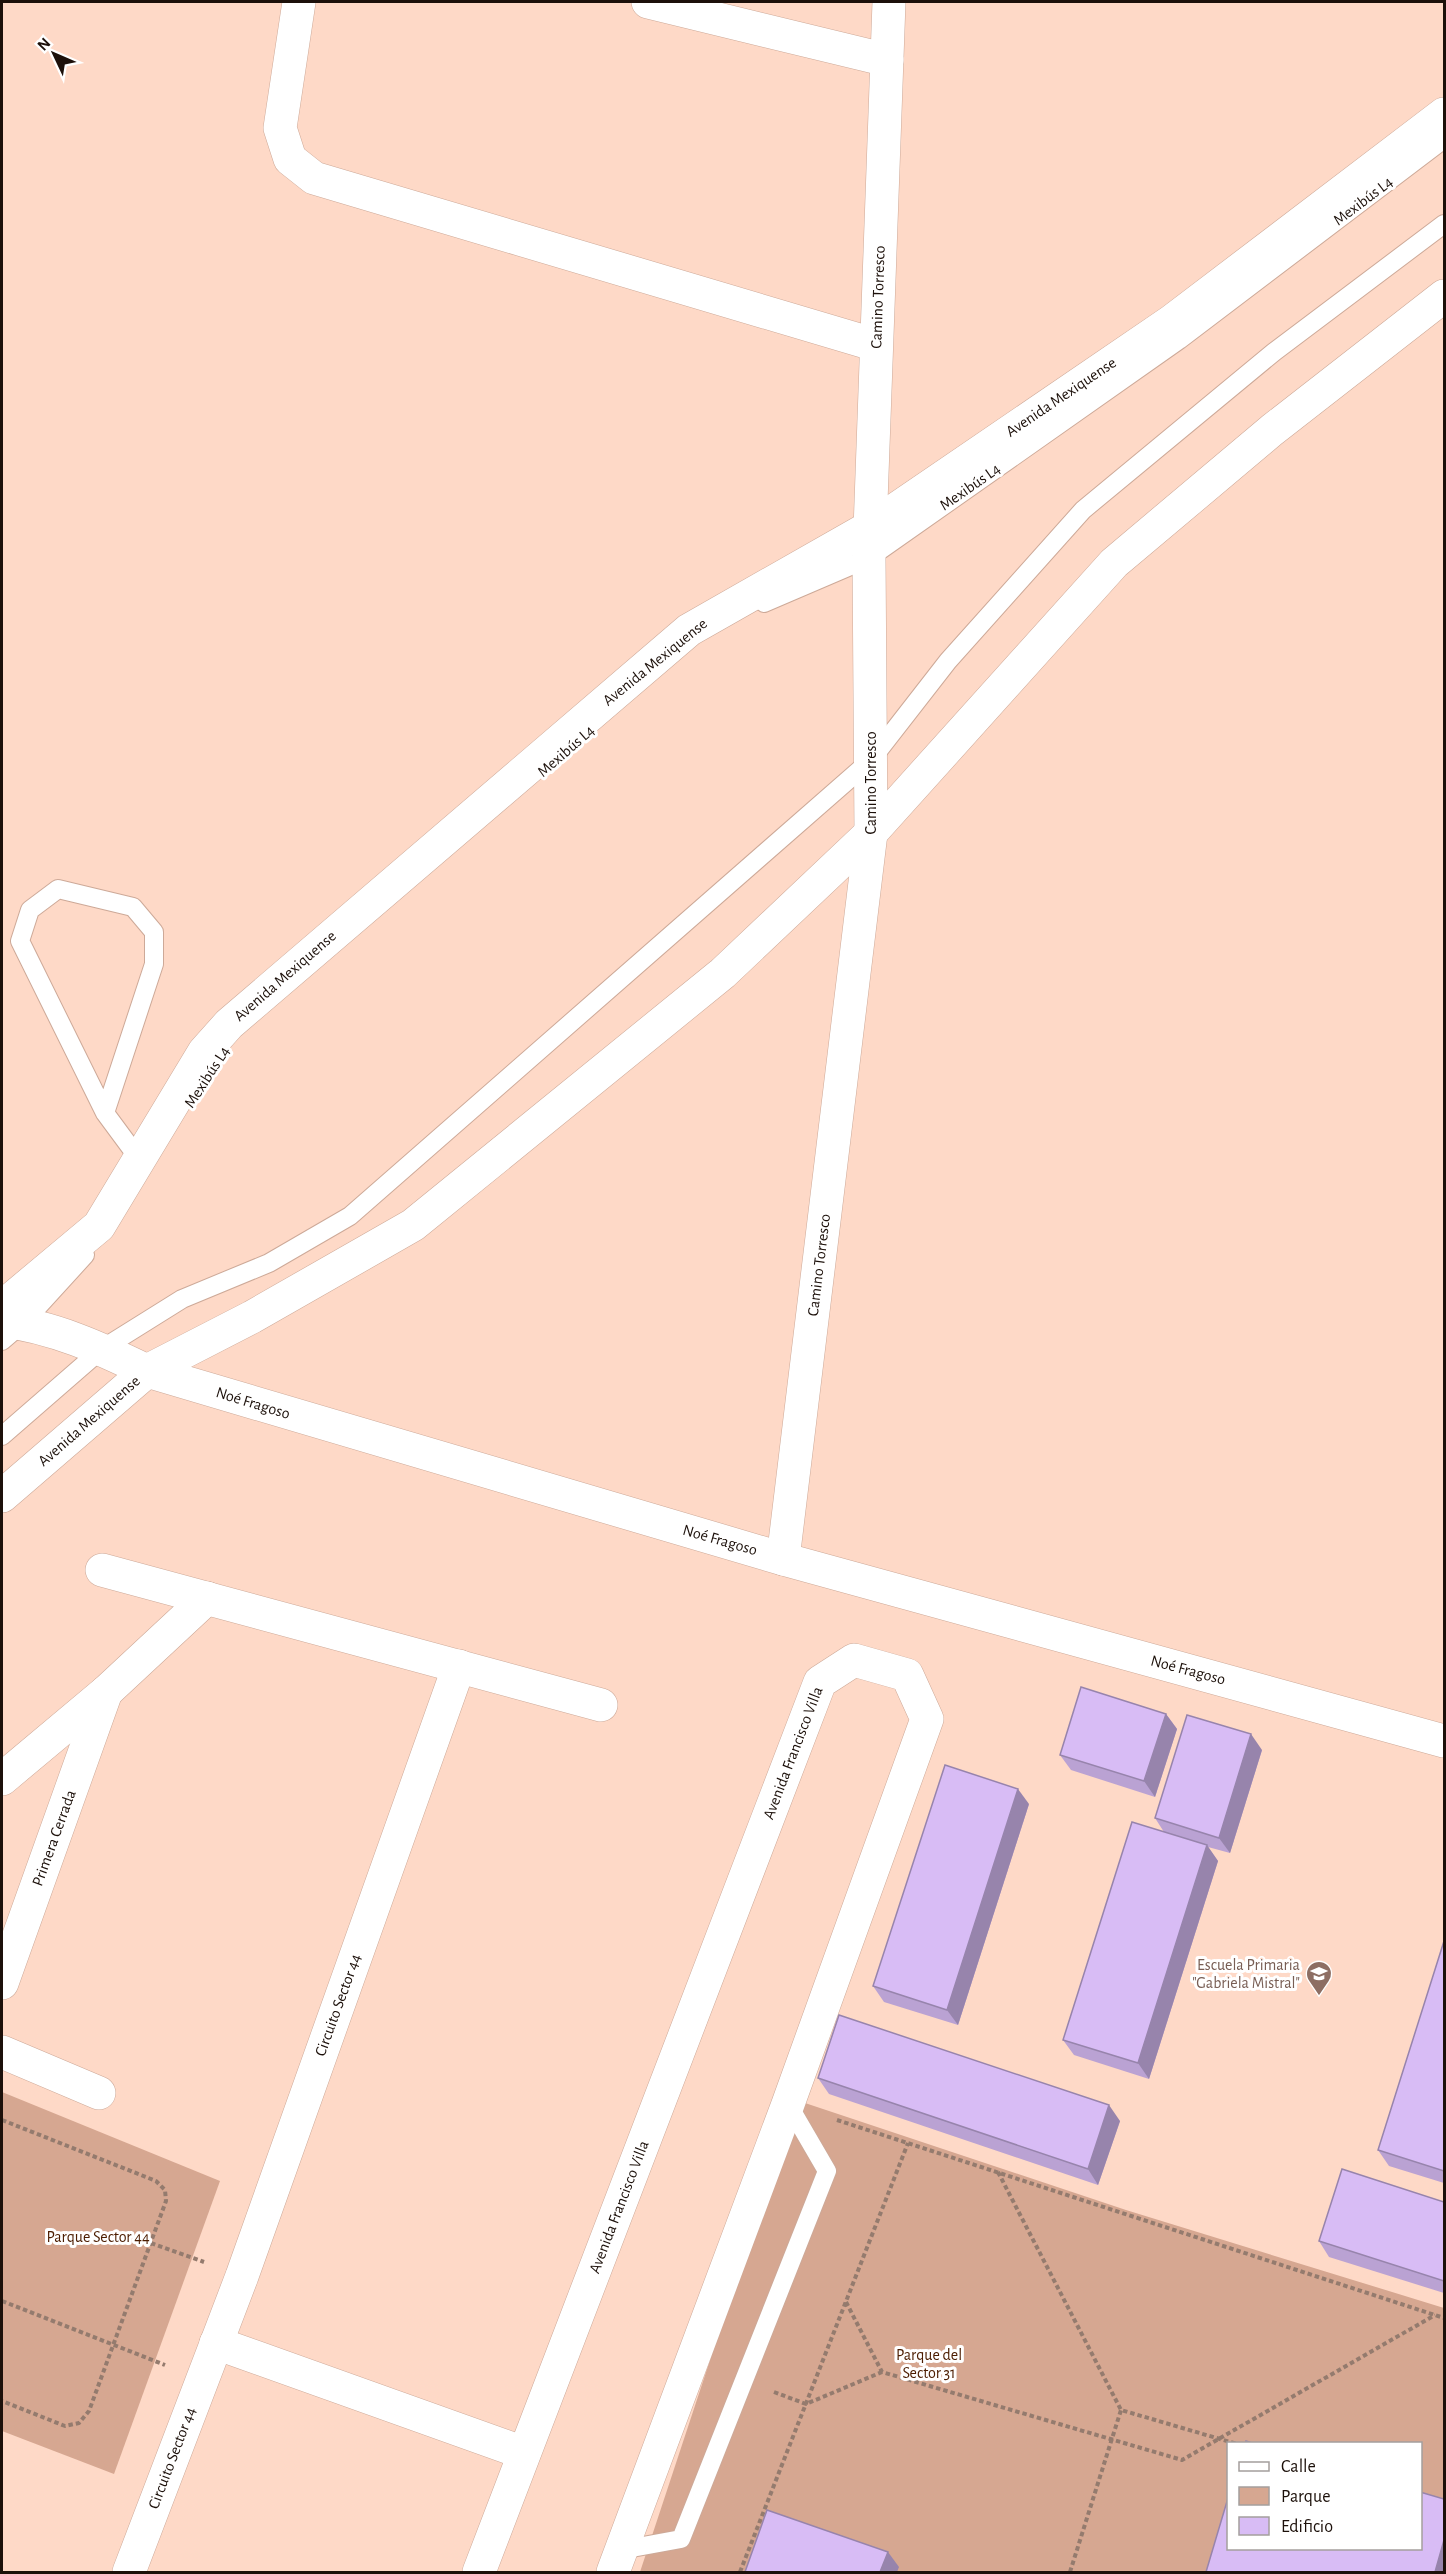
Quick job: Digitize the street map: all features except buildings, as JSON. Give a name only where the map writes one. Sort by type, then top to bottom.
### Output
[{"type":"street","points":[[299,2],[280,128],[290,159],[314,178],[876,345]]},
{"type":"street","points":[[648,2],[887,60]]},
{"type":"street","name":"Camino Torresco","points":[[783,1559],[871,833],[869,542],[889,2]]},
{"type":"street","name":"Avenida Mexiquense","points":[[7,1323],[99,1226],[204,1052],[238,1016],[689,630],[869,542],[1172,321],[1444,114]]},
{"type":"street","name":"Avenida Mexiquense","points":[[2,1496],[147,1371],[252,1317],[413,1225],[723,973],[871,833],[1114,563],[1272,430],[1444,296]]},
{"type":"street","name":"Noé Fragoso","points":[[7,1323],[102,1349],[147,1371],[783,1559],[1444,1741]]},
{"type":"street","points":[[102,1570],[601,1705]]},
{"type":"street","points":[[2,1779],[106,1692],[207,1598]]},
{"type":"street","name":"Avenida Francisco Villa","points":[[480,2572],[820,1682],[854,1660],[907,1675],[927,1719],[788,2104],[617,2561]]},
{"type":"street","name":"Circuito Sector 44","points":[[129,2572],[242,2276],[459,1666]]},
{"type":"street","name":"Primera Cerrada","points":[[2,1983],[106,1692]]},
{"type":"street","points":[[2,2052],[99,2093]]},
{"type":"street","points":[[216,2343],[524,2453]]},
{"type":"lane","name":"Mexibús L4","points":[[7,1323],[111,1227],[229,1042],[685,649],[869,542],[1179,340],[1444,139]]},
{"type":"lane","points":[[2,1436],[102,1349],[182,1299],[269,1263],[350,1216],[871,760],[948,661],[1083,510],[1274,352],[1444,224]]},
{"type":"lane","points":[[105,1113],[154,964],[154,932],[132,908],[58,890],[30,910],[20,941],[105,1113],[140,1159]]},
{"type":"lane","points":[[617,2561],[681,2539],[827,2171],[788,2104]]},
{"type":"path","points":[[788,2104],[1444,2318]]},
{"type":"path","points":[[2,2120],[156,2181],[165,2190],[166,2201],[89,2411],[79,2423],[65,2426],[2,2401]]},
{"type":"path","points":[[740,2572],[908,2143]]},
{"type":"path","points":[[998,2172],[1121,2410],[1070,2572]]},
{"type":"path","points":[[151,2243],[242,2276]]},
{"type":"path","points":[[2,2301],[202,2379]]},
{"type":"path","points":[[846,2302],[882,2372]]},
{"type":"path","points":[[744,2379],[806,2404],[882,2372],[1182,2460],[1435,2315]]},
{"type":"path","points":[[1121,2410],[1230,2442]]},
{"type":"green space","name":"Parque Sector 44","points":[[2,2092],[220,2181],[114,2474],[2,2431]]},
{"type":"green space","name":"Parque del Sector 31","points":[[796,2100],[1126,2210],[1444,2308],[1444,2572],[640,2572]]},
{"type":"place","name":"Escuela Primaria \"Gabriela Mistral\"","points":[[1319,1997]]}]
